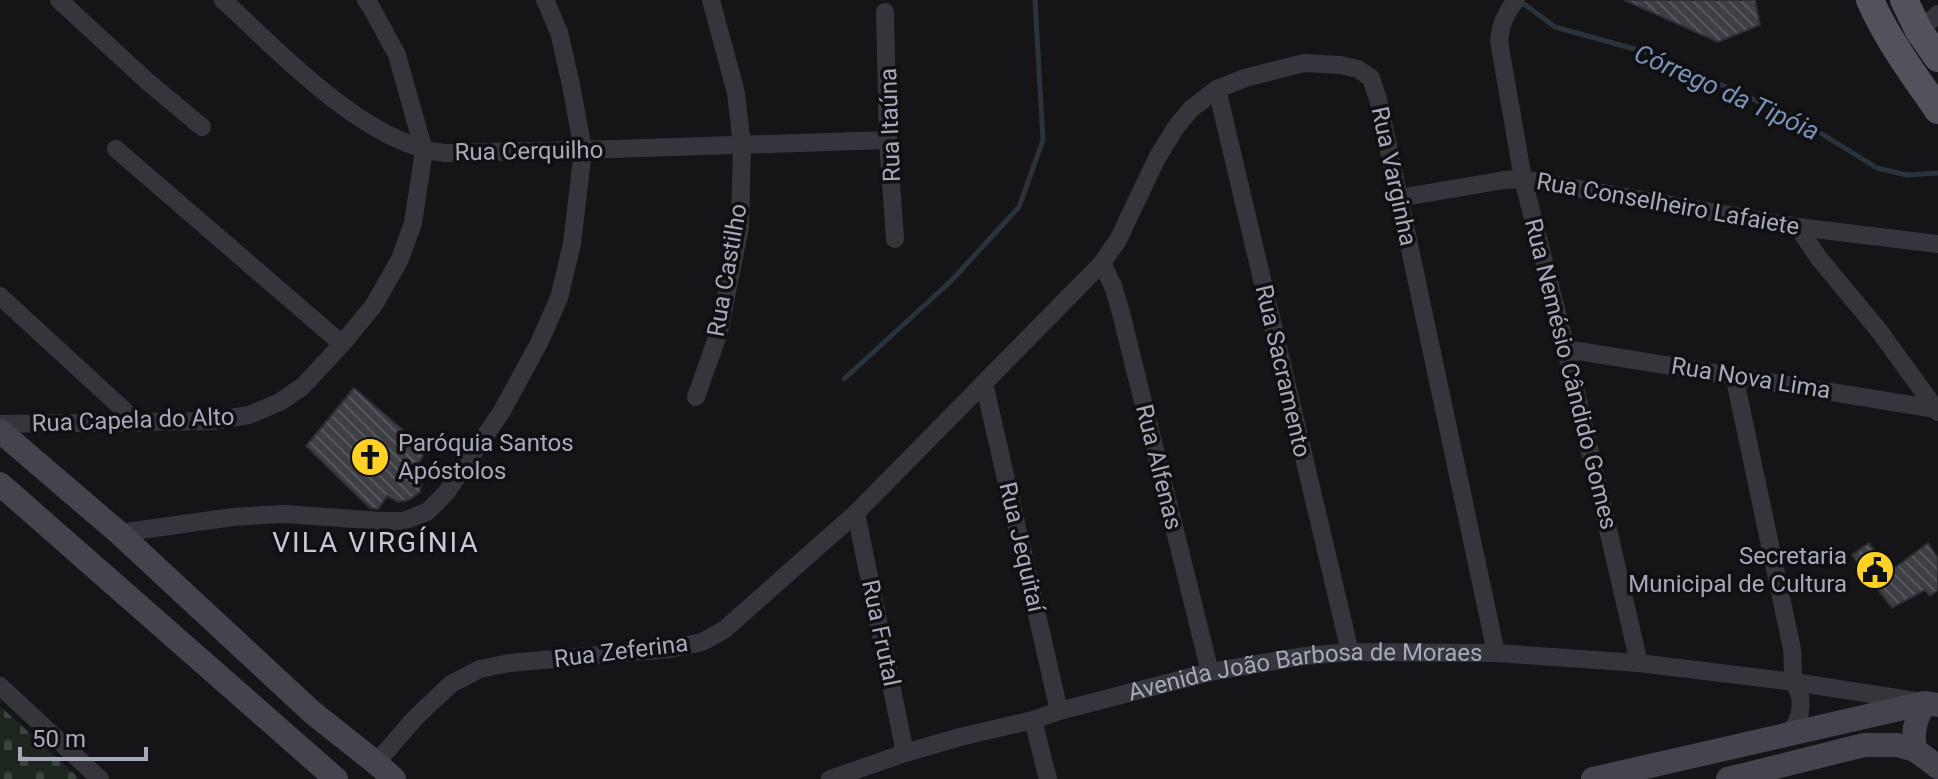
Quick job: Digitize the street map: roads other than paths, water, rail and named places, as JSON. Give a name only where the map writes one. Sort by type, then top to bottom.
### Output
[{"type":"main road","points":[[1870,0],[1938,110]]},
{"type":"main road","points":[[1904,0],[1929,22],[1938,58]]},
{"type":"main road","points":[[0,431],[119,533],[313,713],[385,771]]},
{"type":"main road","points":[[0,484],[336,779]]},
{"type":"main road","points":[[1593,779],[1932,704]]},
{"type":"main road","points":[[1915,750],[1915,720],[1932,704]]},
{"type":"main road","points":[[1728,779],[1864,745],[1897,745],[1915,750],[1938,767]]},
{"type":"street","points":[[59,0],[202,127]]},
{"type":"street","name":"Rua Cerquilho","points":[[223,0],[306,76],[350,111],[383,133],[424,151],[583,150],[888,140]]},
{"type":"street","name":"Rua Capela do Alto","points":[[0,424],[212,421],[249,415],[280,402],[303,386],[342,344],[374,305],[400,259],[413,223],[424,151],[397,55],[366,0]]},
{"type":"street","points":[[119,533],[233,517],[286,514],[403,521],[427,512],[446,493],[502,411],[539,343],[559,298],[572,244],[583,150],[559,32],[545,0]]},
{"type":"street","name":"Rua Castilho","points":[[696,397],[719,332],[740,227],[742,145],[736,93],[711,0]]},
{"type":"street","name":"Rua Nemésio Cândido Gomes","points":[[1511,7],[1500,25],[1499,41],[1523,179],[1639,663]]},
{"type":"street","name":"Rua Itaúna","points":[[885,12],[888,140],[895,239]]},
{"type":"street","name":"Rua Varginha","points":[[856,513],[1102,263],[1118,240],[1157,158],[1191,109],[1217,89],[1245,78],[1304,63],[1340,65],[1358,69],[1371,78],[1378,99],[1496,653]]},
{"type":"street","name":"Rua Sacramento","points":[[1217,89],[1350,652]]},
{"type":"street","points":[[116,149],[342,344]]},
{"type":"street","name":"Rua Conselheiro Lafaiete","points":[[1399,198],[1523,179],[1798,227],[1938,244]]},
{"type":"street","points":[[1798,227],[1937,410]]},
{"type":"street","name":"Rua Alfenas","points":[[1102,263],[1120,309],[1210,672]]},
{"type":"street","points":[[0,296],[138,423]]},
{"type":"street","name":"Rua Nova Lima","points":[[1566,349],[1937,410]]},
{"type":"street","points":[[1734,375],[1792,649],[1794,682],[1801,704],[1800,715],[1788,735]]},
{"type":"street","name":"Rua Jequitaí","points":[[984,383],[1059,711]]},
{"type":"street","name":"Rua Frutal","points":[[856,513],[905,753]]},
{"type":"street","name":"Rua Zeferina","points":[[385,771],[416,717],[451,684],[480,669],[509,663],[670,649],[702,642],[724,630],[856,513]]},
{"type":"street","name":"Avenida João Barbosa de Moraes","points":[[830,779],[960,737],[1210,672],[1304,656],[1350,652],[1496,653],[1639,663],[1794,682],[1932,704]]},
{"type":"street","points":[[0,686],[100,779]]},
{"type":"street","points":[[1033,720],[1048,779]]},
{"type":"waterway","points":[[844,379],[951,281],[1019,207],[1043,140],[1035,0]]},
{"type":"waterway","name":"Córrego da Tipóia","points":[[1520,1],[1555,27],[1649,53],[1798,119],[1877,168],[1907,175],[1938,173]]},
{"type":"place","name":"Paróquia Santos Apóstolos","points":[[370,457]]},
{"type":"place","name":"Secretaria Municipal de Cultura","points":[[1875,570]]},
{"type":"district","name":"VILA VIRGÍNIA","points":[[376,542]]}]
